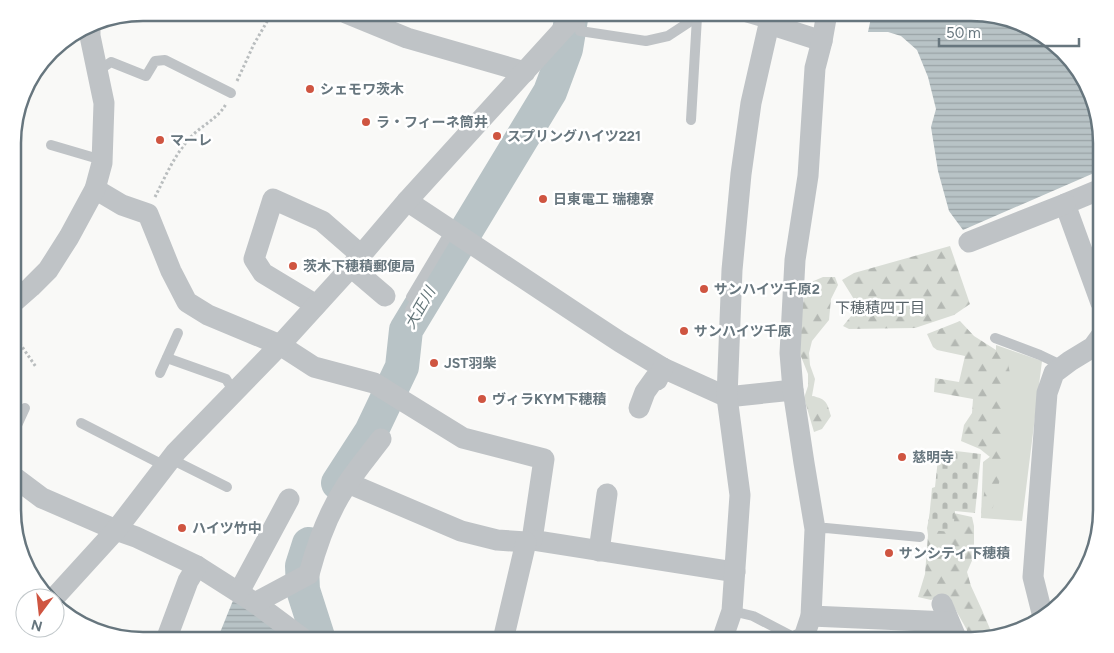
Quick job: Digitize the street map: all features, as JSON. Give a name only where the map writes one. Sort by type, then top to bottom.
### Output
[{"type":"street","points":[[367,21],[407,38],[525,72]]},
{"type":"street","points":[[63,588],[116,530],[176,452],[280,345],[407,201],[571,21]]},
{"type":"street","points":[[806,631],[811,616],[815,529],[793,390],[790,353],[795,260],[808,176],[815,68],[825,21]]},
{"type":"street","points":[[725,631],[732,611],[740,495],[727,397],[732,270],[741,174],[751,103],[769,24],[822,41]]},
{"type":"street","points":[[21,296],[48,270],[69,237],[95,189],[102,160],[104,103],[90,34]]},
{"type":"street","points":[[95,189],[122,205],[148,214],[170,271],[187,302],[208,315],[280,345],[314,367],[374,384],[463,438],[544,459],[529,541],[505,632]]},
{"type":"street","points":[[969,242],[1092,193]]},
{"type":"street","points":[[316,305],[263,273],[254,259],[273,199],[322,221],[385,296]]},
{"type":"street","points":[[407,201],[620,342],[663,368],[727,397],[793,390]]},
{"type":"street","points":[[1065,204],[1092,278]]},
{"type":"street","points":[[1040,609],[1033,577],[1047,393],[1054,373],[1092,348]]},
{"type":"street","points":[[639,408],[645,392],[655,378],[657,380],[663,368]]},
{"type":"street","points":[[247,597],[300,579],[327,520],[348,483],[381,439]]},
{"type":"street","points":[[21,482],[42,498],[136,537],[197,566],[247,597],[294,632]]},
{"type":"street","points":[[348,483],[461,531],[497,540],[529,541],[735,572]]},
{"type":"street","points":[[598,551],[607,494]]},
{"type":"street","points":[[247,597],[289,499]]},
{"type":"street","points":[[169,632],[188,581],[197,566]]},
{"type":"street","points":[[811,616],[950,622]]},
{"type":"lane","points":[[579,21],[580,31],[646,41],[668,36],[691,21]]},
{"type":"lane","points":[[690,120],[699,21]]},
{"type":"lane","points":[[760,21],[769,24]]},
{"type":"lane","points":[[98,72],[111,62],[146,76],[156,61],[165,60],[231,93]]},
{"type":"lane","points":[[51,145],[102,160]]},
{"type":"lane","points":[[410,310],[416,300],[411,297],[459,236]]},
{"type":"lane","points":[[160,373],[178,333]]},
{"type":"lane","points":[[995,338],[1063,366]]},
{"type":"lane","points":[[167,358],[226,379],[234,392]]},
{"type":"lane","points":[[21,417],[25,408]]},
{"type":"lane","points":[[81,423],[227,487]]},
{"type":"lane","points":[[815,529],[826,528],[920,537]]},
{"type":"lane","points":[[732,611],[753,616],[782,631]]},
{"type":"path","points":[[148,214],[171,164],[189,138],[222,111],[267,21]]},
{"type":"path","points":[[21,345],[36,367]]},
{"type":"green space","points":[[950,246],[970,304],[954,315],[915,328],[849,329],[843,326],[852,315],[855,301],[842,280],[854,273]]},
{"type":"green space","points":[[823,277],[835,277],[838,285],[831,299],[829,320],[812,341],[809,353],[810,365],[815,379],[812,396],[826,402],[831,416],[822,429],[814,432],[804,398],[808,386],[808,374],[798,349],[796,338],[809,283]]},
{"type":"green space","points":[[960,321],[974,336],[1007,357],[1010,374],[1004,391],[1002,408],[1004,446],[1000,479],[993,507],[988,515],[981,513],[990,457],[980,449],[961,441],[964,425],[972,413],[973,399],[934,392],[935,378],[959,382],[965,356],[937,350],[933,347],[927,334]]},
{"type":"green space","points":[[996,345],[1042,361],[1022,521],[981,518],[983,462],[995,453]]},
{"type":"green space","points":[[939,449],[981,454],[975,513],[955,511],[953,532],[928,530],[932,488],[935,487]]},
{"type":"green space","points":[[931,508],[972,517],[974,526],[974,556],[967,572],[971,586],[990,630],[967,631],[950,600],[942,594],[931,600],[918,597],[925,574],[927,528]]},
{"type":"shaded area","points":[[870,21],[987,22],[1017,31],[1045,46],[1068,69],[1089,112],[1092,127],[1092,174],[963,230],[949,211],[938,171],[931,127],[936,109],[928,77],[917,50],[901,36],[888,32],[868,32]]},
{"type":"shaded area","points":[[234,598],[281,632],[220,632]]},
{"type":"waterway","name":"大正川","points":[[338,483],[371,432],[402,367],[406,330],[550,92],[566,49],[571,21]]},
{"type":"waterway","name":"大正川","points":[[309,544],[302,566],[303,590],[316,632]]},
{"type":"place","name":"シェモワ茨木","points":[[310,89]]},
{"type":"place","name":"ラ・フィーネ筒井","points":[[366,122]]},
{"type":"place","name":"スプリングハイツ221","points":[[497,136]]},
{"type":"place","name":"マーレ","points":[[160,140]]},
{"type":"place","name":"日東電工 瑞穂寮","points":[[543,199]]},
{"type":"place","name":"茨木下穂積郵便局","points":[[293,266]]},
{"type":"place","name":"サンハイツ千原2","points":[[704,289]]},
{"type":"place","name":"サンハイツ千原","points":[[684,331]]},
{"type":"place","name":"JST羽柴","points":[[434,363]]},
{"type":"place","name":"ヴィラKYM下穂積","points":[[482,399]]},
{"type":"place","name":"慈明寺","points":[[902,457]]},
{"type":"place","name":"ハイツ竹中","points":[[182,528]]},
{"type":"place","name":"サンシティ下穂積","points":[[889,553]]},
{"type":"district","name":"下穂積四丁目","points":[[880,308]]}]
